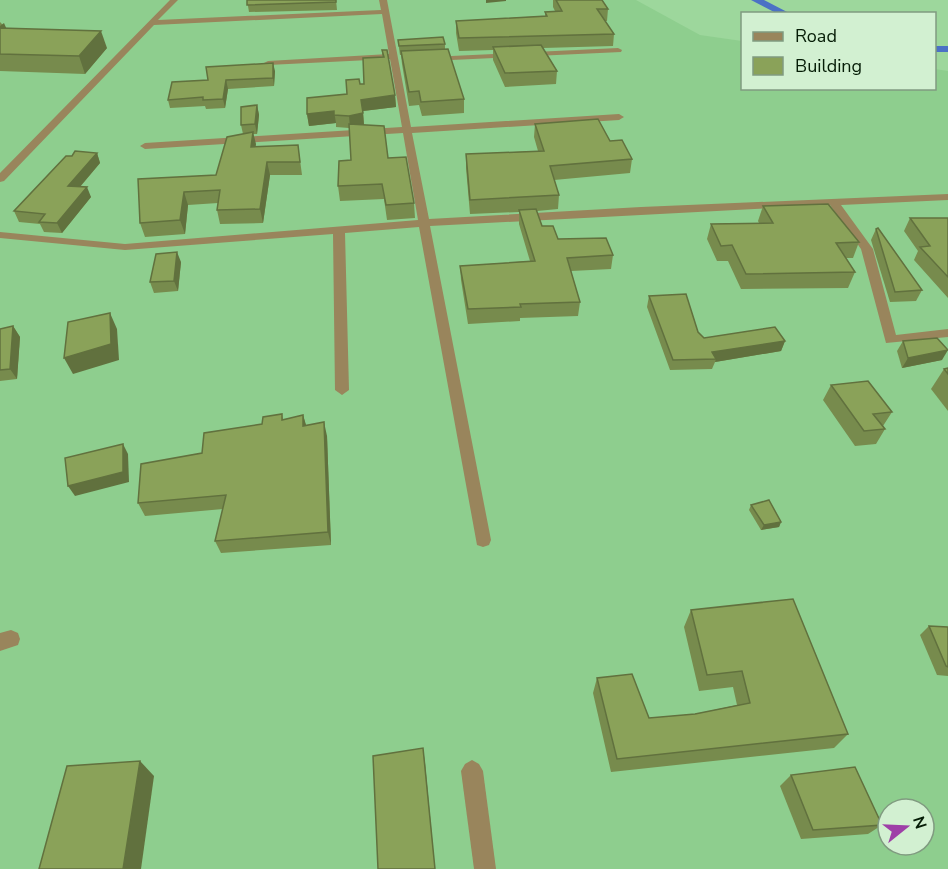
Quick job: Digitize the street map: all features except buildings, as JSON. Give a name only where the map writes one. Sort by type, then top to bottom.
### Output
[{"type":"street","points":[[0,179],[174,0]]},
{"type":"street","points":[[383,0],[483,540]]},
{"type":"street","points":[[151,23],[385,12]]},
{"type":"street","points":[[417,59],[618,50]]},
{"type":"street","points":[[268,63],[393,58],[406,60]]},
{"type":"street","points":[[145,146],[619,117]]},
{"type":"street","points":[[0,235],[125,247],[424,223],[948,197]]},
{"type":"street","points":[[833,202],[867,249],[891,340],[948,333]]},
{"type":"street","points":[[339,230],[342,390]]},
{"type":"street","points":[[472,771],[485,869]]},
{"type":"shaded area","points":[[0,0],[636,0],[700,35],[741,41],[741,90],[936,90],[936,69],[948,71],[948,869],[0,869]]},
{"type":"waterway","points":[[756,0],[783,12]]},
{"type":"waterway","points":[[936,49],[948,49]]}]
